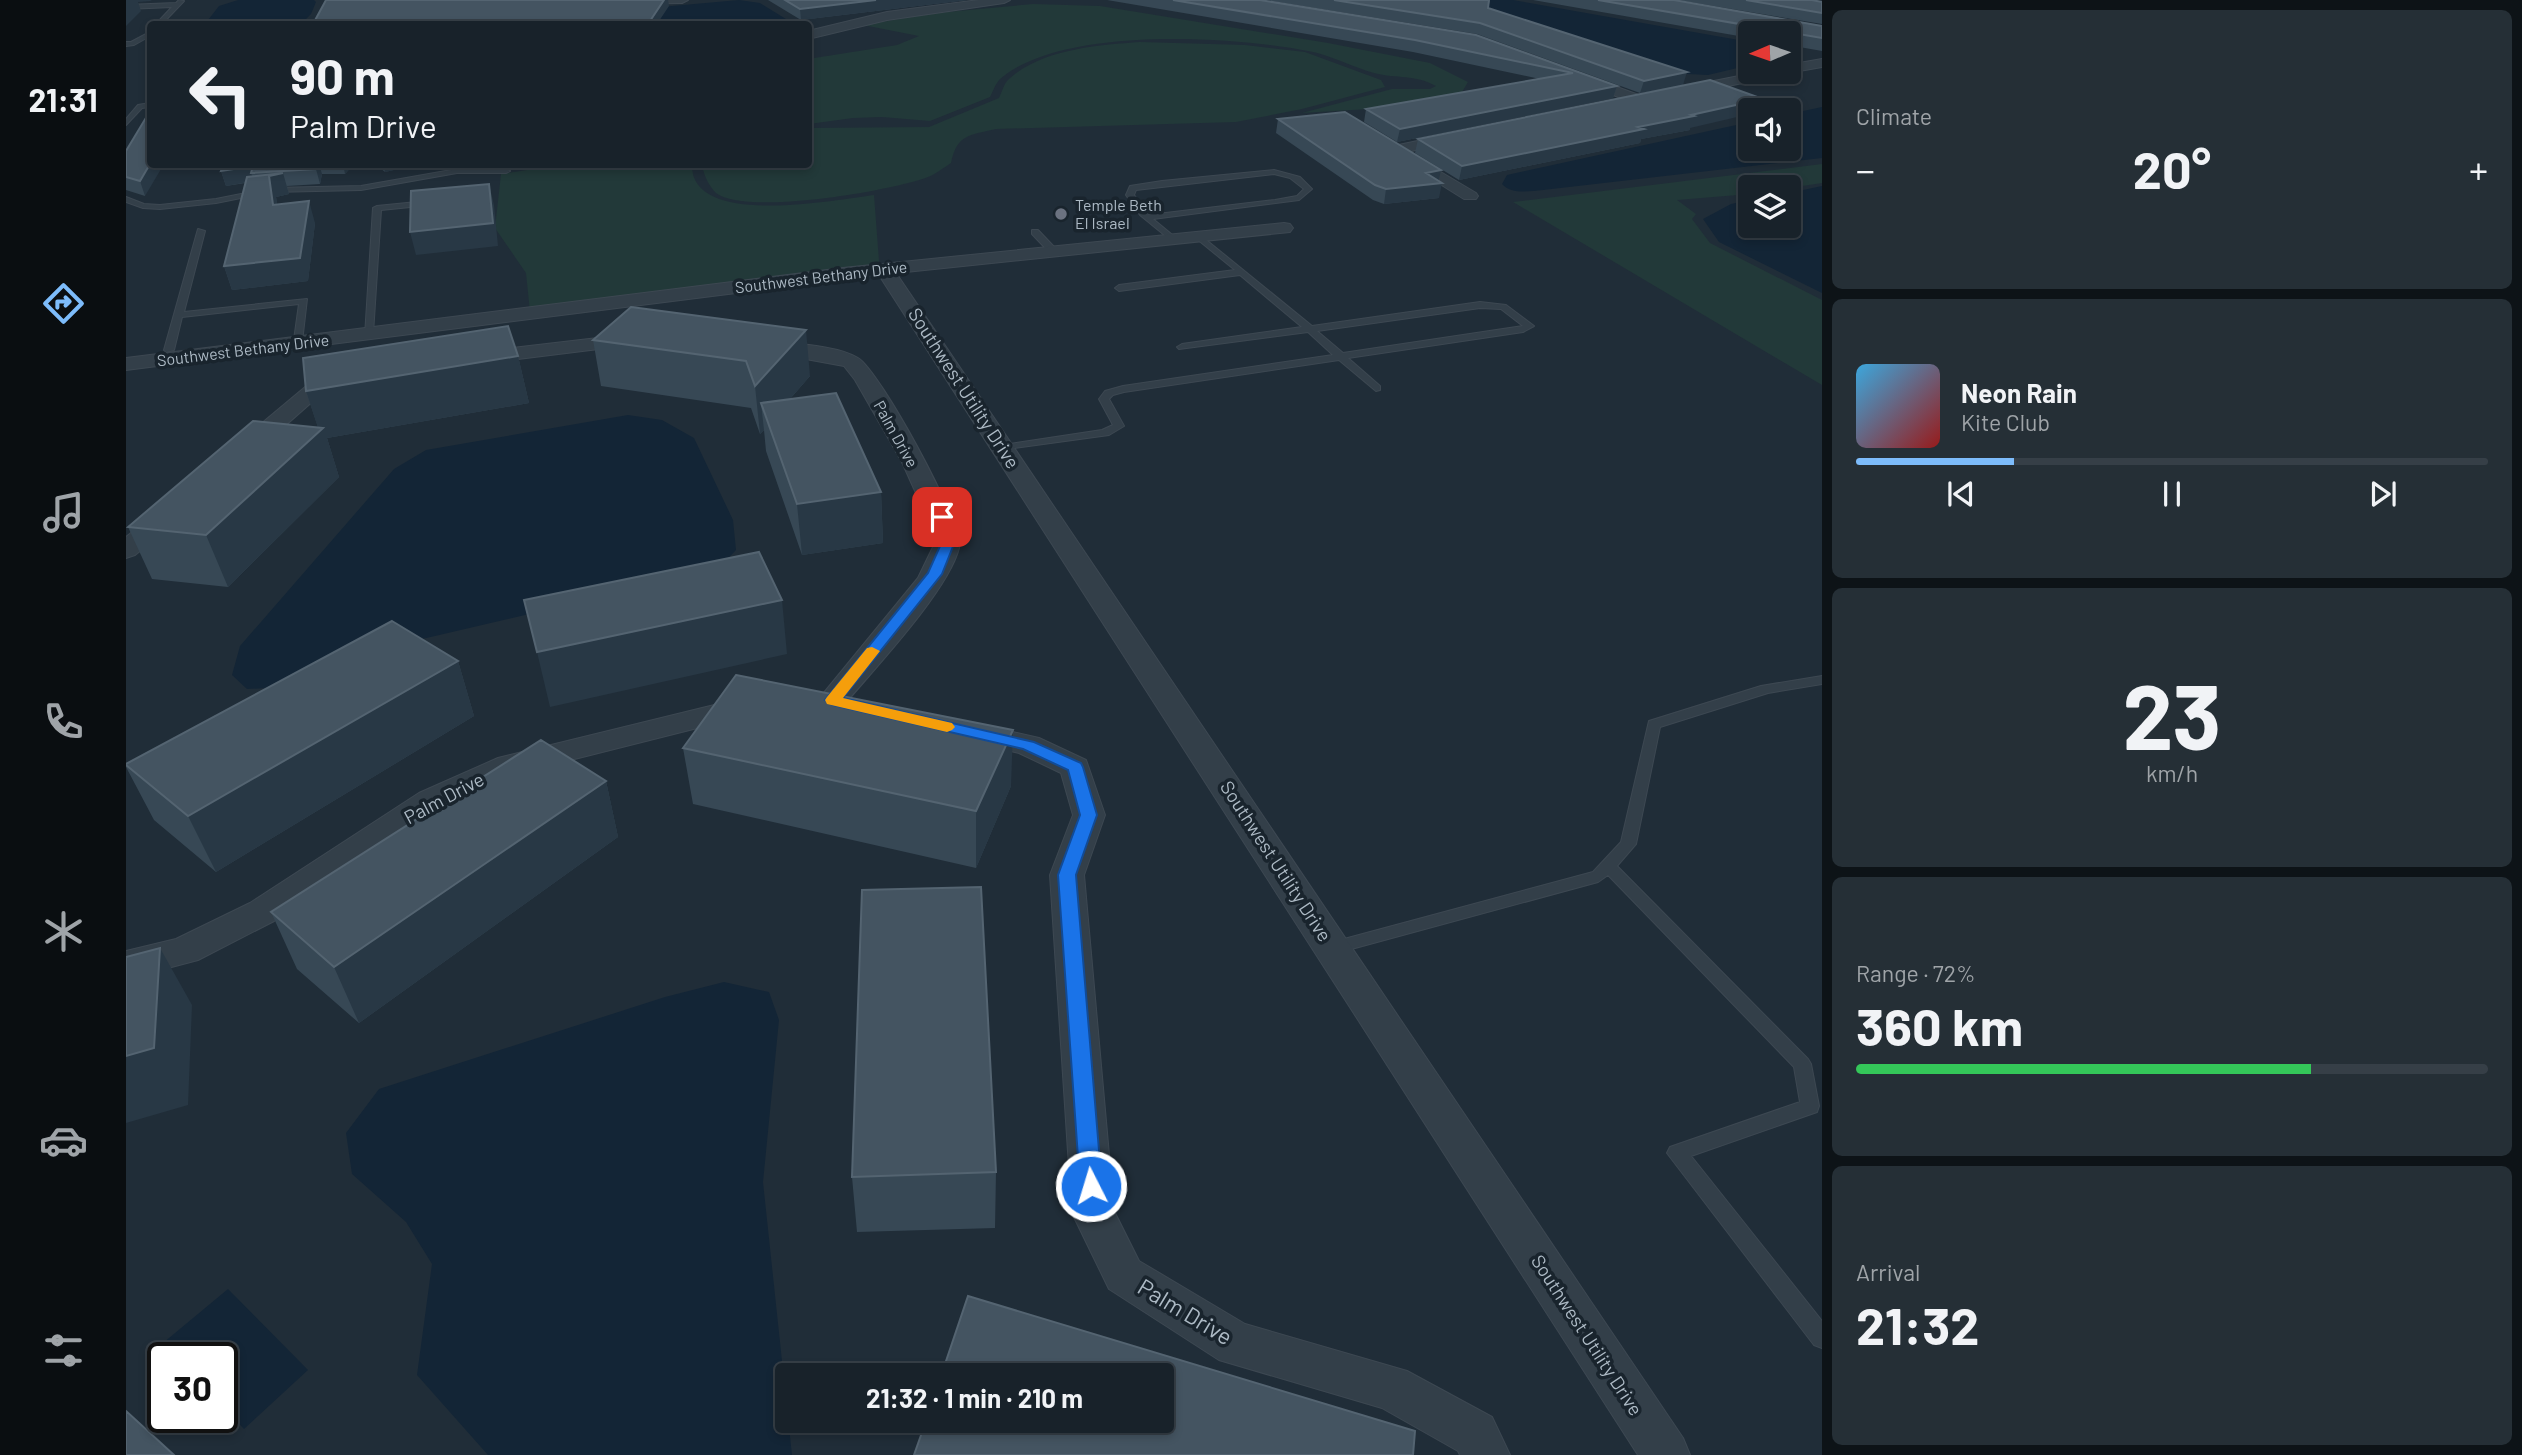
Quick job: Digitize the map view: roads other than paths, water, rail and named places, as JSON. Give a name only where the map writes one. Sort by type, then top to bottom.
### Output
[{"type":"street","points":[[618,1],[682,0]]},
{"type":"street","points":[[812,34],[887,16],[1004,0]]},
{"type":"street","points":[[1801,67],[1822,63]]},
{"type":"street","points":[[1566,72],[1652,97]]},
{"type":"street","points":[[1612,105],[1738,80]]},
{"type":"street","points":[[1470,196],[1389,146],[1476,133]]},
{"type":"street","name":"Southwest Bethany Drive","points":[[126,364],[884,269],[1284,228]]},
{"type":"street","name":"Southwest Utility Drive","points":[[884,269],[1666,1455]]},
{"type":"street","points":[[614,302],[622,341]]},
{"type":"street","name":"Southwest Bethany Drive","points":[[126,353],[364,334]]},
{"type":"street","points":[[456,360],[653,338]]},
{"type":"street","name":"Palm Drive","points":[[745,343],[827,355],[851,362],[864,377],[942,517],[947,544],[935,574],[820,699],[872,709]]},
{"type":"street","points":[[229,463],[323,382],[351,371],[363,370]]},
{"type":"street","points":[[126,550],[177,508]]},
{"type":"street","name":"Palm Drive","points":[[126,965],[185,950],[262,912],[430,801],[509,765],[768,701]]},
{"type":"street","name":"Palm Drive","points":[[937,724],[1028,745],[1075,767],[1089,815],[1067,875],[1093,1213],[1124,1275],[1235,1344],[1391,1387],[1475,1434],[1486,1455]]},
{"type":"lane","points":[[126,7],[180,2]]},
{"type":"lane","points":[[162,21],[180,2]]},
{"type":"lane","points":[[126,35],[147,34]]},
{"type":"lane","points":[[126,52],[129,44],[147,35]]},
{"type":"lane","points":[[126,123],[140,106],[147,105]]},
{"type":"lane","points":[[126,199],[143,206],[160,207],[216,201],[288,188],[361,188],[457,171],[506,172]]},
{"type":"lane","points":[[1148,217],[1299,198],[1308,189],[1289,175],[1274,172],[1133,188],[1130,195],[1133,203],[1148,217],[1173,240]]},
{"type":"lane","points":[[364,334],[377,208],[442,201]]},
{"type":"lane","points":[[169,351],[201,231]]},
{"type":"lane","points":[[1035,232],[1054,252]]},
{"type":"lane","points":[[1200,237],[1376,388]]},
{"type":"lane","points":[[1119,289],[1243,272]]},
{"type":"lane","points":[[178,315],[304,301],[299,340]]},
{"type":"lane","points":[[1003,448],[1105,433],[1119,426],[1104,399],[1109,393],[1124,389],[1523,329],[1528,326],[1503,307],[1480,304],[1182,347]]},
{"type":"lane","points":[[1333,948],[1598,876],[1628,844],[1654,724],[1766,689],[1822,680]]},
{"type":"lane","points":[[1608,866],[1802,1064],[1810,1106],[1677,1153],[1822,1338]]},
{"type":"water","points":[[238,0],[316,2],[311,14],[304,21],[207,21],[219,6]]},
{"type":"water","points":[[739,0],[760,3],[789,21],[618,21],[661,7]]},
{"type":"water","points":[[1368,0],[1513,0],[1738,40],[1738,68],[1708,75],[1688,74],[1545,27]]},
{"type":"water","points":[[1822,107],[1822,158],[1801,160],[1801,111]]},
{"type":"water","points":[[1738,125],[1738,161],[1796,161],[1532,191],[1516,191],[1506,187],[1502,184],[1507,175]]},
{"type":"water","points":[[1822,186],[1822,293],[1719,242],[1703,219],[1738,203],[1738,238],[1801,238],[1801,190]]},
{"type":"water","points":[[628,415],[662,420],[694,438],[733,520],[736,550],[717,570],[375,650],[288,687],[247,689],[232,675],[240,646],[394,469],[426,450]]},
{"type":"water","points":[[724,982],[769,992],[779,1020],[763,1182],[782,1363],[775,1363],[775,1433],[790,1433],[792,1455],[488,1455],[417,1375],[432,1264],[406,1222],[352,1174],[346,1133],[379,1089],[665,997]]},
{"type":"water","points":[[228,1289],[308,1370],[244,1429],[238,1423],[238,1342],[164,1342]]},
{"type":"place","name":"Temple Beth El Israel","points":[[1061,214]]}]
